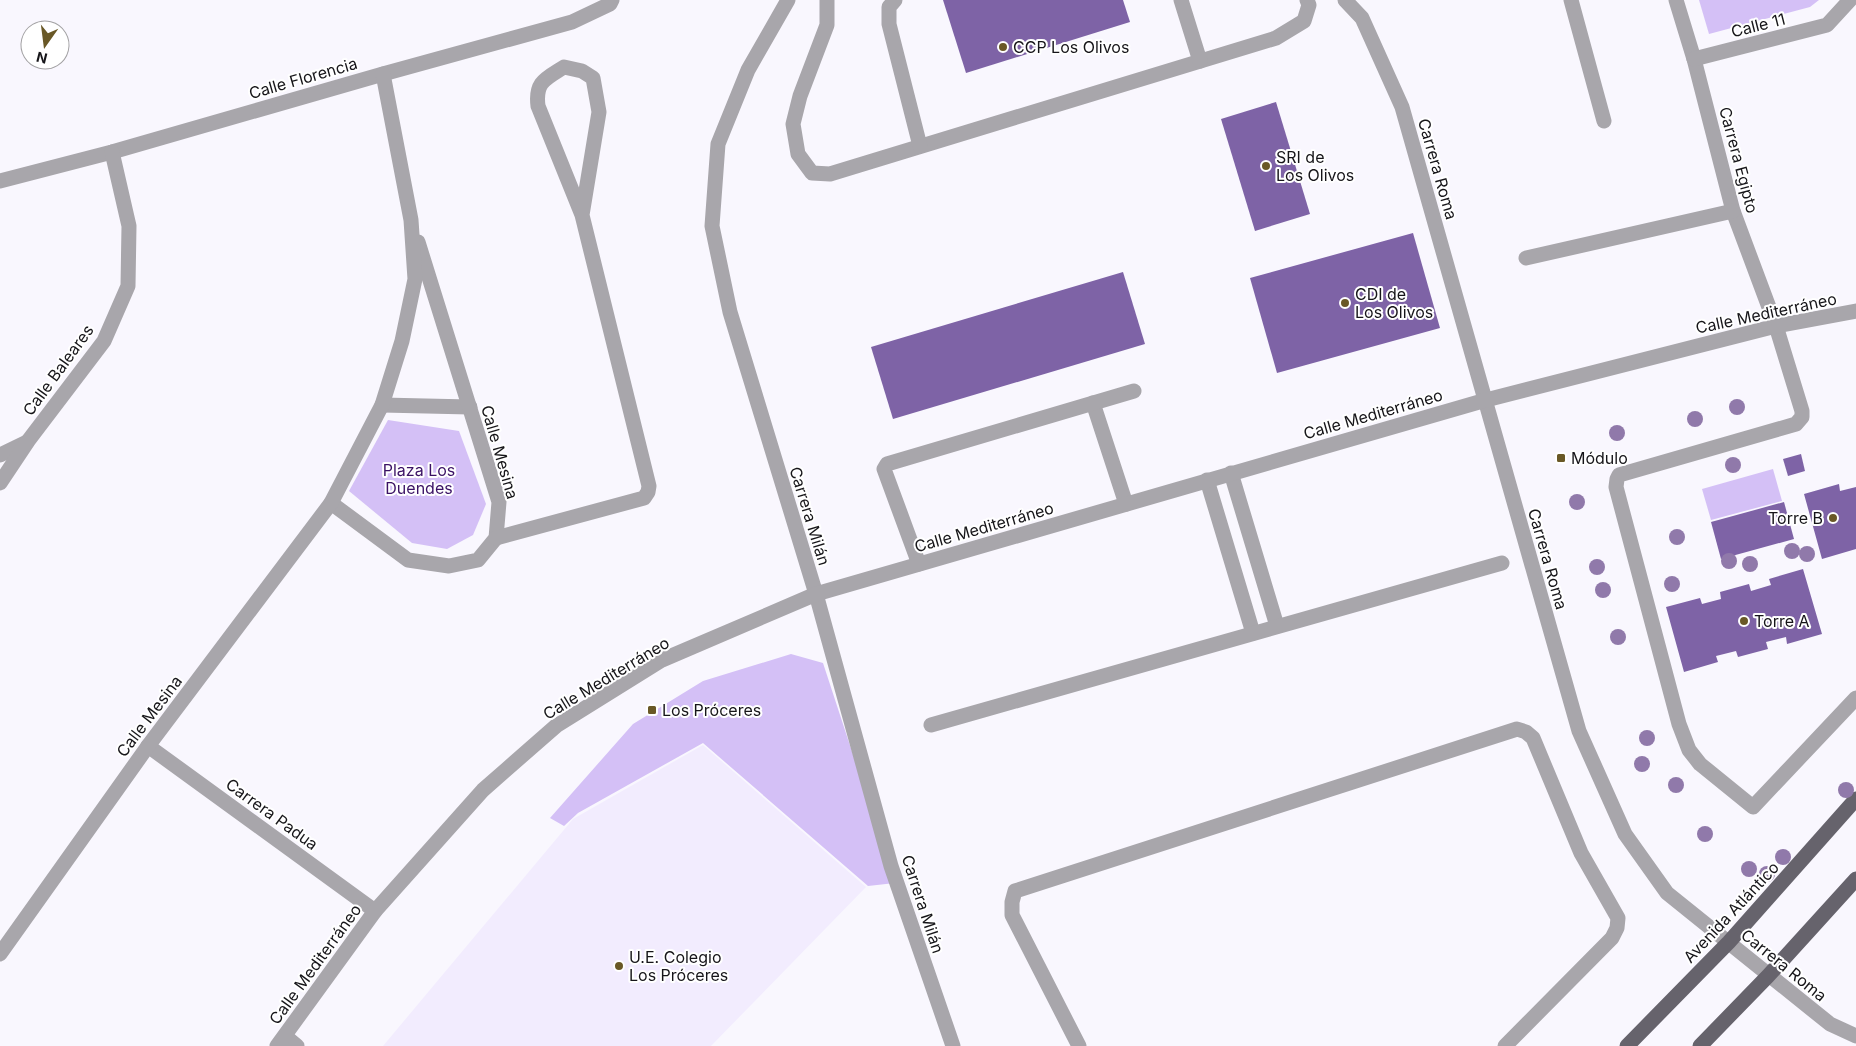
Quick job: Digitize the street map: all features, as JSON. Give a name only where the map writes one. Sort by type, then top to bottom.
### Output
[{"type":"main road","name":"Avenida Atlántico","points":[[1627,1046],[1729,942],[1856,799]]},
{"type":"main road","points":[[1700,1046],[1768,976],[1856,879]]},
{"type":"street","name":"Calle Florencia","points":[[0,181],[112,152],[572,22],[610,4],[612,0]]},
{"type":"street","name":"Carrera Milán","points":[[788,0],[748,70],[718,144],[712,226],[730,312],[816,594],[891,866],[954,1046]]},
{"type":"street","points":[[827,0],[827,25],[800,96],[793,124],[798,154],[812,173],[830,174],[1276,38],[1304,22],[1309,5],[1307,0]]},
{"type":"street","points":[[895,0],[889,7],[889,24],[920,146]]},
{"type":"street","points":[[1181,0],[1200,61]]},
{"type":"street","name":"Carrera Roma","points":[[1345,0],[1362,18],[1402,107],[1579,731],[1625,834],[1667,893],[1830,1024],[1856,1036]]},
{"type":"street","points":[[1571,0],[1604,121]]},
{"type":"street","name":"Carrera Egipto","points":[[1676,0],[1694,59],[1733,211],[1776,326],[1802,406],[1802,417],[1796,424],[1623,474],[1616,478],[1616,487],[1679,724],[1689,750],[1700,764],[1753,807],[1856,698]]},
{"type":"street","name":"Calle 11","points":[[1694,59],[1827,25],[1850,0]]},
{"type":"street","points":[[331,503],[408,560],[449,566],[478,560],[496,538],[644,498],[648,492],[648,486],[582,215],[538,106],[536,92],[543,81],[564,67],[582,71],[593,78],[599,112],[582,215]]},
{"type":"street","name":"Calle Mesina","points":[[383,74],[411,220],[499,502],[496,538]]},
{"type":"street","name":"Calle Baleares","points":[[0,483],[28,441],[104,341],[128,286],[129,226],[112,152]]},
{"type":"street","points":[[1526,258],[1733,211]]},
{"type":"street","name":"Calle Mesina","points":[[0,954],[148,746],[331,503],[382,405],[402,341],[414,279],[411,220]]},
{"type":"street","name":"Calle Mediterráneo","points":[[281,1041],[374,911],[483,790],[556,726],[662,660],[816,594],[1486,400],[1776,326],[1856,311]]},
{"type":"street","points":[[919,564],[884,469],[887,464],[1134,391]]},
{"type":"street","points":[[1093,403],[1126,504]]},
{"type":"street","points":[[382,405],[470,407]]},
{"type":"street","points":[[0,455],[28,441]]},
{"type":"street","points":[[1231,473],[1277,626]]},
{"type":"street","points":[[1207,480],[1253,633]]},
{"type":"street","points":[[931,725],[1502,564]]},
{"type":"street","points":[[1079,1046],[1012,915],[1012,902],[1015,891],[1517,729],[1526,732],[1533,738],[1582,852],[1618,918],[1617,928],[1612,938],[1505,1046]]},
{"type":"street","name":"Carrera Padua","points":[[148,746],[374,911]]},
{"type":"street","points":[[281,1041],[297,1046]]},
{"type":"shaded area","name":"U.E. Colegio Los Próceres","points":[[703,745],[866,887],[711,1046],[383,1046],[573,819]]},
{"type":"green space","points":[[1699,0],[1819,0],[1810,7],[1709,34]]},
{"type":"green space","name":"Plaza Los Duendes","points":[[388,420],[459,431],[486,504],[473,535],[447,549],[412,543],[349,491]]},
{"type":"green space","points":[[1773,469],[1782,501],[1711,520],[1702,489]]},
{"type":"green space","points":[[791,654],[823,663],[895,883],[868,886],[703,743],[578,813],[564,826],[550,818],[633,724],[703,681]]},
{"type":"building","name":"CCP Los Olivos","points":[[943,0],[1123,0],[1130,22],[966,73]]},
{"type":"building","name":"SRI de Los Olivos","points":[[1276,102],[1310,214],[1255,231],[1221,119]]},
{"type":"building","name":"CDI de Los Olivos","points":[[1413,233],[1440,328],[1277,373],[1250,278]]},
{"type":"building","points":[[1123,272],[1145,344],[893,419],[871,347]]},
{"type":"building","points":[[1801,454],[1805,471],[1788,476],[1783,459]]},
{"type":"building","name":"Torre B","points":[[1839,484],[1840,491],[1856,487],[1856,549],[1822,559],[1804,494]]},
{"type":"building","points":[[1784,502],[1794,539],[1721,559],[1711,522]]},
{"type":"building","name":"Torre A","points":[[1803,569],[1822,634],[1787,644],[1786,637],[1766,642],[1768,649],[1738,657],[1736,651],[1716,656],[1718,662],[1684,672],[1666,607],[1700,598],[1702,604],[1721,599],[1720,592],[1749,584],[1751,591],[1771,585],[1769,579]]},
{"type":"place","name":"CCP Los Olivos","points":[[1003,47]]},
{"type":"place","name":"SRI de Los Olivos","points":[[1266,166]]},
{"type":"place","name":"CDI de Los Olivos","points":[[1345,303]]},
{"type":"place","name":"Módulo","points":[[1561,458]]},
{"type":"place","name":"Torre B","points":[[1833,518]]},
{"type":"place","name":"Torre A","points":[[1744,621]]},
{"type":"place","name":"Los Próceres","points":[[652,710]]},
{"type":"place","name":"U.E. Colegio Los Próceres","points":[[619,966]]}]
